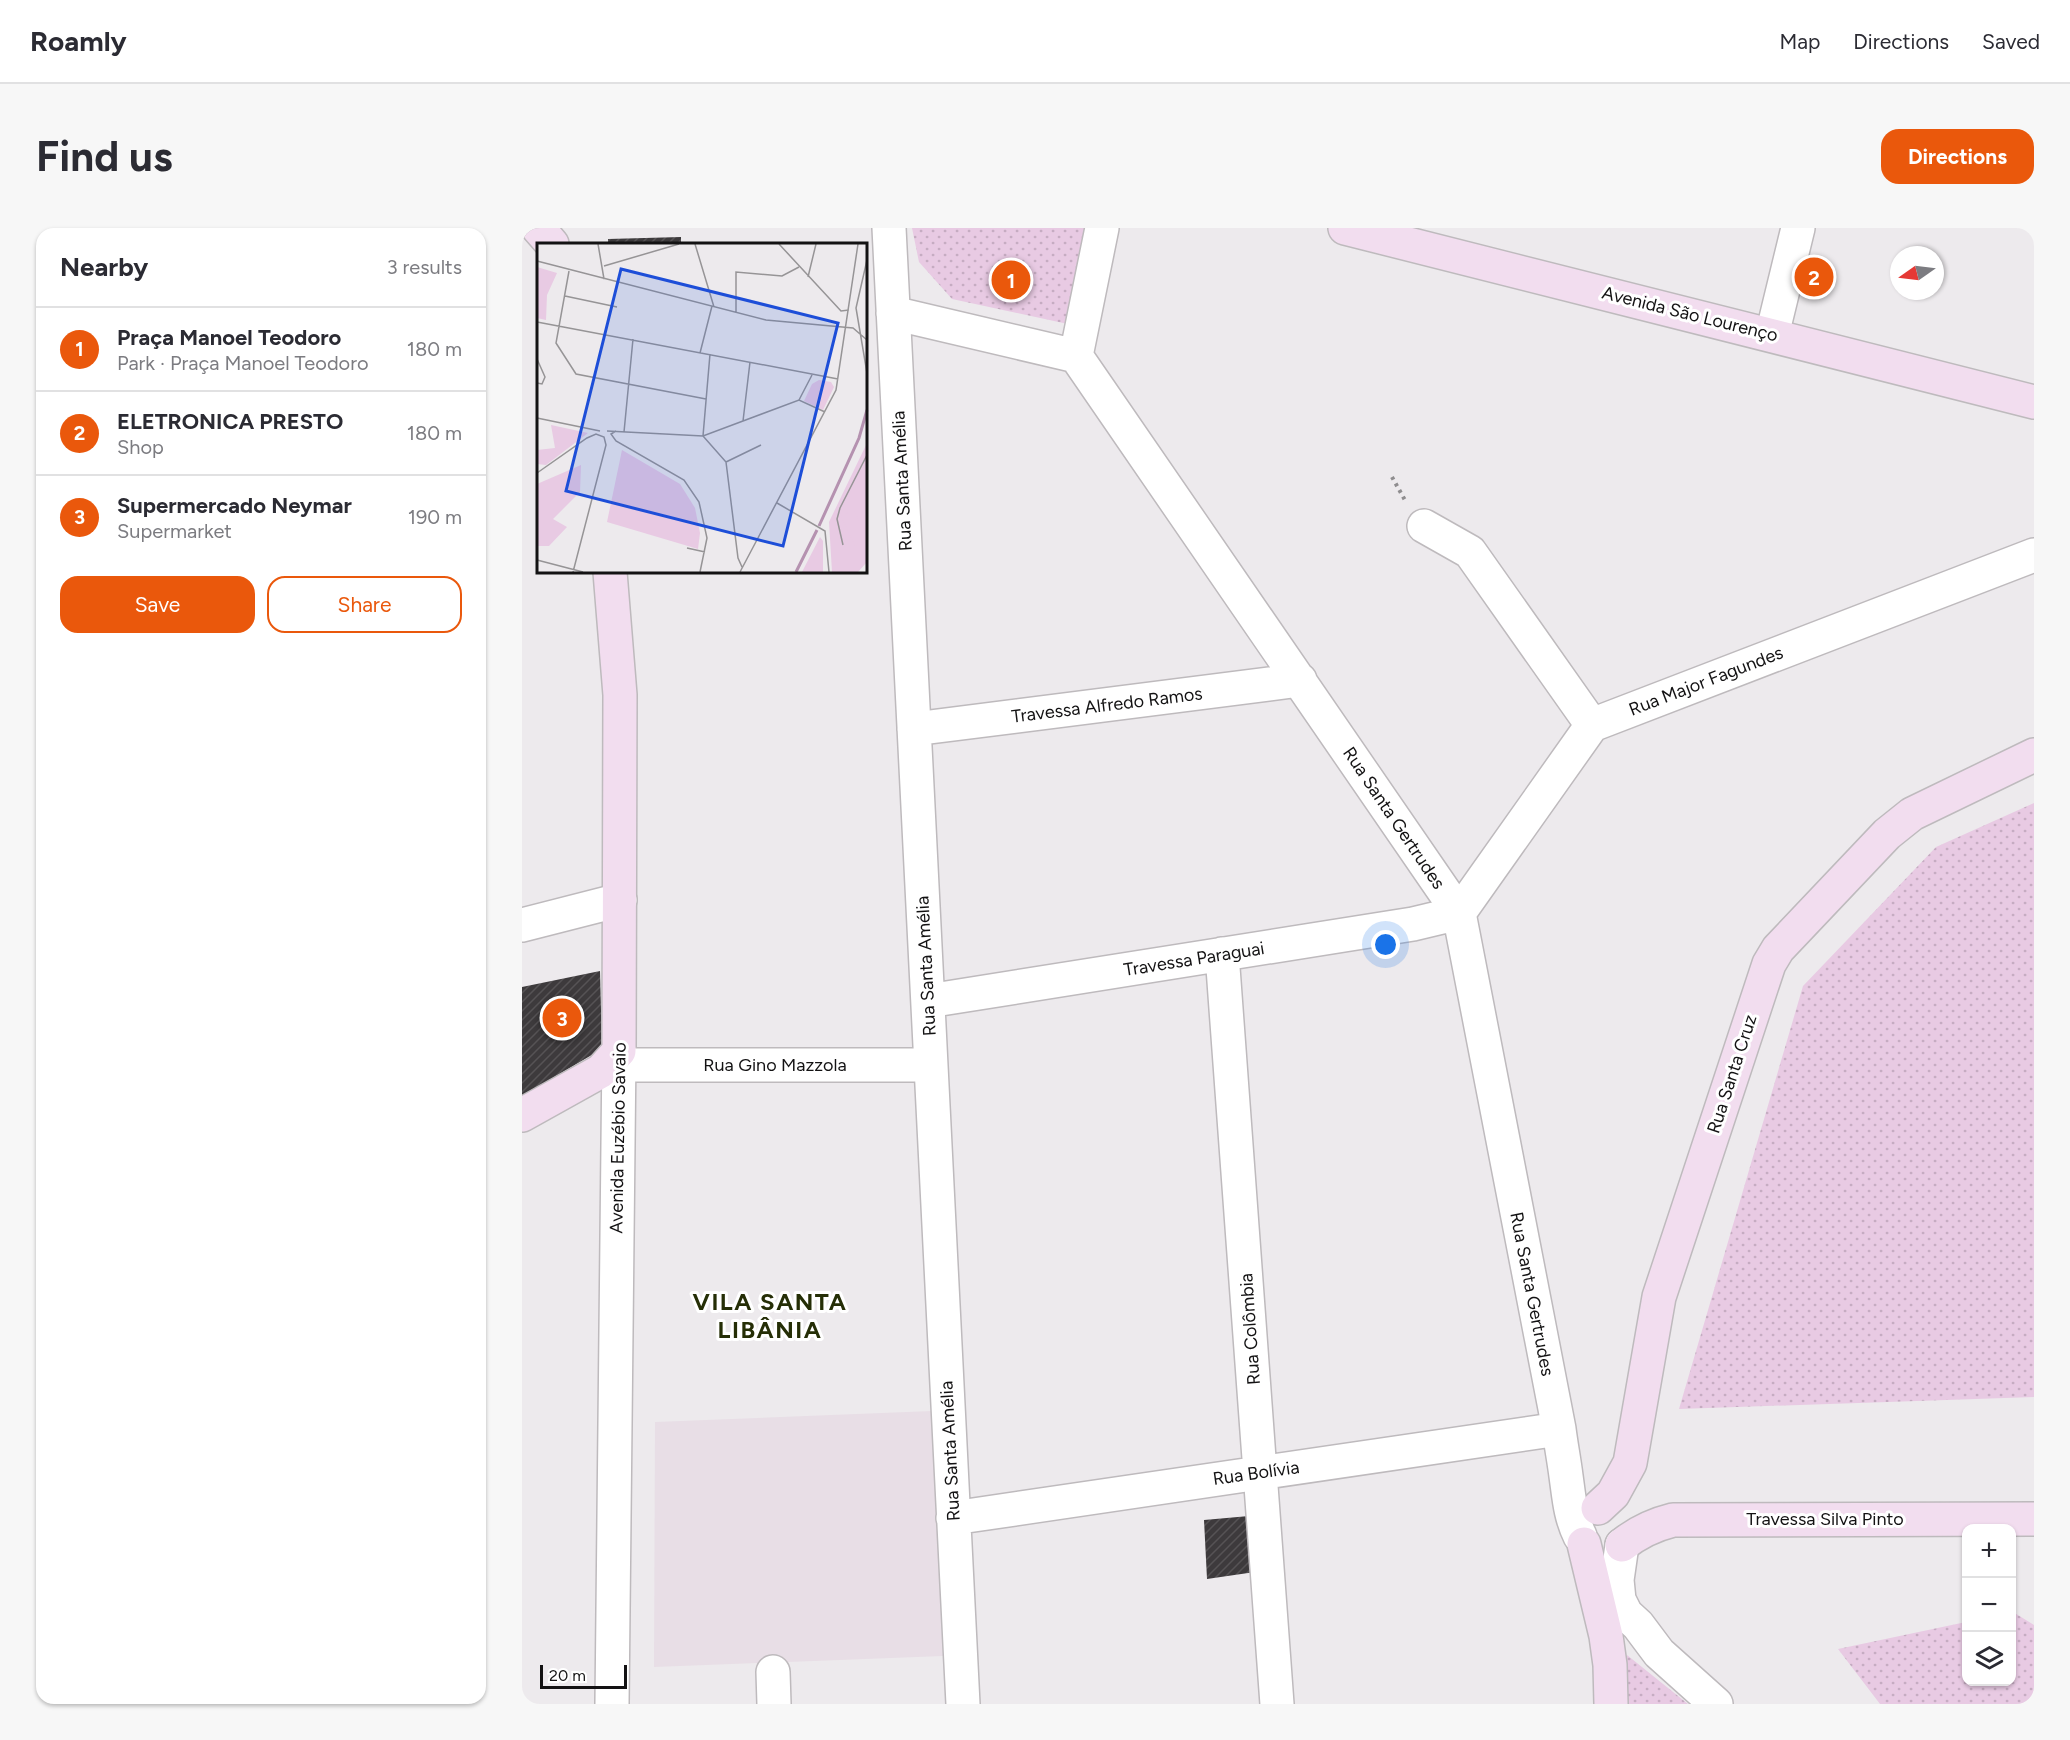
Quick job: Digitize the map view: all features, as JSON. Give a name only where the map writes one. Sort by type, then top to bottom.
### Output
[{"type":"street","name":"Rua Santa Amélia","points":[[889,228],[963,1704]]},
{"type":"street","points":[[893,313],[1076,356],[1102,228]]},
{"type":"street","name":"Avenida São Lourenço","points":[[1345,228],[2034,402]]},
{"type":"street","points":[[1772,335],[1798,228]]},
{"type":"street","name":"Rua Santa Gertrudes","points":[[1076,356],[1459,913],[1558,1429],[1570,1510],[1582,1540]]},
{"type":"street","points":[[1424,526],[1470,552],[1592,726],[1459,913]]},
{"type":"street","name":"Rua Major Fagundes","points":[[1592,726],[2034,555]]},
{"type":"street","name":"Avenida Euzébio Savaio","points":[[610,573],[620,695],[619,1106],[612,1704]]},
{"type":"street","name":"Travessa Alfredo Ramos","points":[[914,729],[1300,680]]},
{"type":"street","name":"Rua Santa Cruz","points":[[1598,1508],[1612,1494],[1630,1463],[1659,1297],[1769,964],[1778,949],[1887,834],[1912,814],[2034,755]]},
{"type":"street","points":[[522,925],[620,900]]},
{"type":"street","name":"Travessa Paraguai","points":[[928,1001],[1413,924],[1459,913]]},
{"type":"street","name":"Rua Colômbia","points":[[1222,954],[1277,1704]]},
{"type":"street","points":[[522,1115],[601,1071],[619,1058]]},
{"type":"street","name":"Rua Gino Mazzola","points":[[619,1058],[931,1065]]},
{"type":"street","points":[[588,1078],[601,1079],[611,1088],[619,1106]]},
{"type":"street","name":"Rua Bolívia","points":[[953,1518],[1558,1429]]},
{"type":"street","points":[[1567,1479],[1578,1495],[1598,1508]]},
{"type":"street","points":[[1611,1704],[1610,1665],[1606,1636],[1579,1527],[1582,1518],[1589,1511],[1598,1508],[1616,1511],[1626,1526],[1617,1580],[1619,1600],[1626,1614],[1638,1625],[1659,1653],[1716,1704]]},
{"type":"street","name":"Travessa Silva Pinto","points":[[1622,1545],[1637,1533],[1653,1525],[1673,1520],[2034,1518]]},
{"type":"street","points":[[1582,1540],[1590,1550],[1599,1554],[1616,1551],[1622,1545]]},
{"type":"street","points":[[1610,1665],[1621,1656],[1634,1651],[1647,1649],[1659,1653]]},
{"type":"street","points":[[773,1672],[774,1704]]},
{"type":"shaded area","points":[[912,228],[1096,228],[1077,326],[952,299],[919,262]]},
{"type":"shaded area","points":[[2034,803],[2034,1397],[1679,1409],[1803,986],[1936,847]]},
{"type":"shaded area","points":[[932,1411],[943,1656],[654,1667],[655,1422]]},
{"type":"shaded area","points":[[2016,1614],[2034,1625],[2034,1704],[1880,1704],[1838,1649],[1962,1623],[1962,1686],[2016,1686]]},
{"type":"shaded area","points":[[1627,1655],[1688,1704],[1626,1704]]},
{"type":"building","points":[[681,237],[681,243],[608,243],[608,239]]},
{"type":"building","points":[[600,971],[602,1049],[522,1096],[522,987]]},
{"type":"building","points":[[1249,1516],[1255,1572],[1207,1579],[1204,1520]]},
{"type":"place","name":"ELETRONICA PRESTO","points":[[1814,277]]},
{"type":"place","name":"Praça Manoel Teodoro","points":[[1011,280]]},
{"type":"place","name":"Supermercado Neymar","points":[[562,1018]]},
{"type":"district","name":"VILA SANTA LIBÂNIA","points":[[770,1315]]}]
